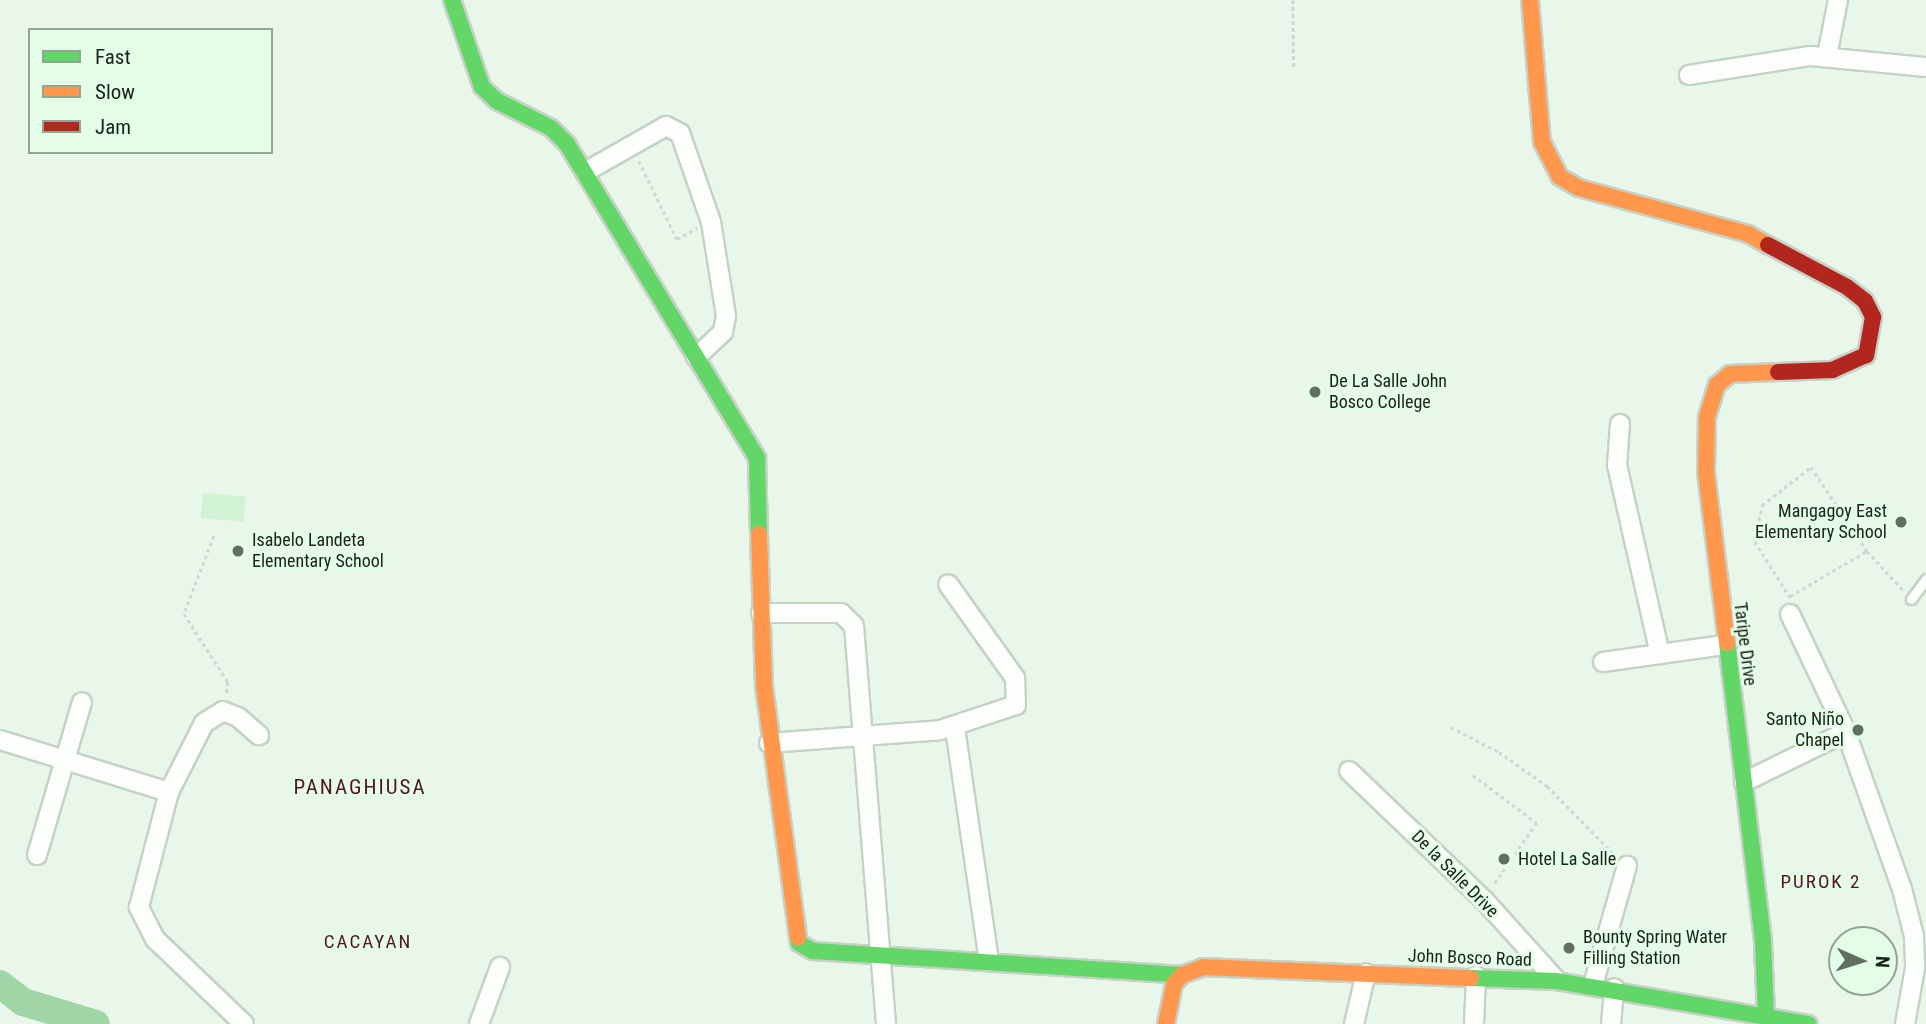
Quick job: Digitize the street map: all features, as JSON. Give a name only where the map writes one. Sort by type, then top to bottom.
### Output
[{"type":"main road","points":[[452,0],[482,87],[561,136],[586,172],[757,457],[761,612],[769,743]]},
{"type":"main road","name":"Taripe Drive","points":[[1530,0],[1542,142],[1560,177],[1579,188],[1748,234],[1847,287],[1871,308],[1874,326],[1866,355],[1833,370],[1738,372],[1722,378],[1710,401],[1706,472],[1724,645],[1763,942],[1766,1016]]},
{"type":"main road","name":"John Bosco Road","points":[[769,743],[799,943],[813,951],[1182,975],[1204,967],[1556,981],[1614,988],[1737,1017],[1766,1016],[1808,1024]]},
{"type":"main road","points":[[1166,1024],[1170,995],[1182,975]]},
{"type":"street","points":[[1827,56],[1839,0]]},
{"type":"street","points":[[1689,75],[1827,56],[1926,67]]},
{"type":"street","points":[[586,172],[666,127],[678,128],[710,222],[723,283],[725,325],[696,358]]},
{"type":"street","points":[[1620,424],[1617,466],[1660,654]]},
{"type":"street","points":[[769,743],[955,728],[1016,705],[1018,687],[948,584]]},
{"type":"street","points":[[1790,605],[1846,732],[1920,934],[1905,1024]]},
{"type":"street","points":[[761,612],[841,613],[852,619],[866,736],[886,1024]]},
{"type":"street","points":[[1603,662],[1724,645]]},
{"type":"street","points":[[37,855],[82,702]]},
{"type":"street","points":[[244,1024],[162,946],[142,919],[139,906],[169,792],[204,723],[223,712],[238,717],[259,735]]},
{"type":"street","points":[[955,728],[989,962]]},
{"type":"street","points":[[1744,782],[1846,732]]},
{"type":"street","points":[[0,740],[169,792]]},
{"type":"street","name":"De la Salle Drive","points":[[1349,771],[1483,900],[1556,981]]},
{"type":"street","points":[[1593,985],[1626,866]]},
{"type":"street","points":[[479,1024],[500,967]]},
{"type":"street","points":[[1354,1024],[1366,973]]},
{"type":"street","points":[[1474,1024],[1476,976]]},
{"type":"street","points":[[1611,1024],[1614,988]]},
{"type":"lane","points":[[1911,598],[1926,579]]},
{"type":"path","points":[[1293,0],[1294,68]]},
{"type":"path","points":[[632,146],[677,239],[710,222]]},
{"type":"path","points":[[1867,551],[1790,605],[1754,541],[1762,505],[1811,467],[1867,551],[1911,598]]},
{"type":"path","points":[[214,536],[184,614],[228,682],[223,712]]},
{"type":"path","points":[[1451,727],[1499,752],[1547,786],[1626,866]]},
{"type":"path","points":[[1473,775],[1537,823],[1483,900]]},
{"type":"green space","points":[[203,493],[246,497],[244,522],[201,518]]},
{"type":"waterway","points":[[0,984],[23,1002],[96,1024]]},
{"type":"traffic: fast","points":[[452,0],[482,87],[497,101],[551,128],[567,144],[757,458],[759,534]]},
{"type":"traffic: fast","points":[[1727,643],[1763,942],[1766,1016]]},
{"type":"traffic: fast","points":[[798,938],[799,943],[813,951],[1182,975]]},
{"type":"traffic: fast","points":[[1471,978],[1556,981],[1808,1024]]},
{"type":"traffic: slow","points":[[1530,0],[1542,142],[1560,177],[1579,188],[1748,234],[1768,245]]},
{"type":"traffic: slow","points":[[1727,643],[1706,472],[1707,417],[1717,385],[1730,374],[1778,372]]},
{"type":"traffic: slow","points":[[759,534],[764,686],[798,938]]},
{"type":"traffic: slow","points":[[1166,1024],[1174,984],[1182,975],[1204,967],[1471,978]]},
{"type":"traffic: jam","points":[[1768,245],[1847,287],[1865,301],[1873,317],[1866,355],[1833,370],[1778,372]]},
{"type":"place","name":"De La Salle John Bosco College","points":[[1315,392]]},
{"type":"place","name":"Mangagoy East Elementary School","points":[[1901,522]]},
{"type":"place","name":"Isabelo Landeta Elementary School","points":[[238,551]]},
{"type":"place","name":"Santo Niño Chapel","points":[[1858,730]]},
{"type":"place","name":"Hotel La Salle","points":[[1504,859]]},
{"type":"place","name":"Bounty Spring Water Filling Station","points":[[1569,948]]},
{"type":"district","name":"PANAGHIUSA","points":[[360,787]]},
{"type":"district","name":"PUROK 2","points":[[1821,882]]},
{"type":"district","name":"CACAYAN","points":[[368,942]]}]
